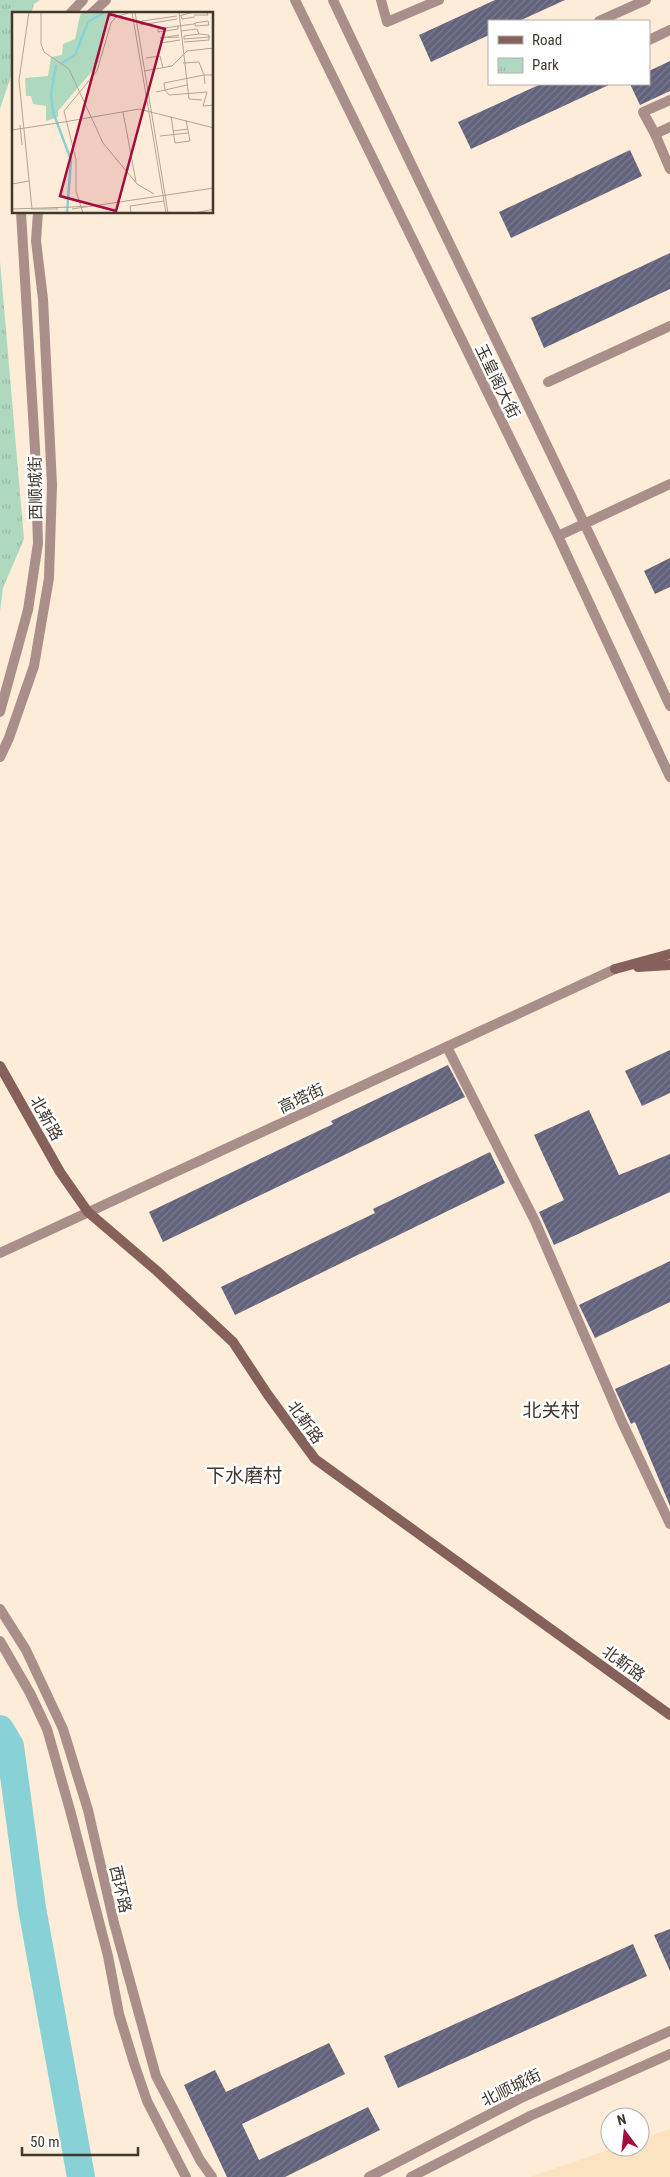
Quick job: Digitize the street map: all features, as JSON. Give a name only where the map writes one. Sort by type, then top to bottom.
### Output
[{"type":"main road","name":"高塔街","points":[[615,969],[670,954]]},
{"type":"main road","name":"高塔街","points":[[615,969],[670,965]]},
{"type":"main road","name":"北靳路","points":[[0,1066],[60,1172],[88,1212],[157,1271],[233,1342],[268,1395],[316,1459],[670,1715]]},
{"type":"street","points":[[72,12],[83,0]]},
{"type":"street","points":[[93,12],[106,0]]},
{"type":"street","name":"玉皇阁大街","points":[[295,0],[558,536],[670,777]]},
{"type":"street","name":"玉皇阁大街","points":[[333,0],[390,122],[586,523],[670,706]]},
{"type":"street","points":[[381,0],[387,22],[439,0]]},
{"type":"street","points":[[601,20],[646,0]]},
{"type":"street","points":[[650,40],[670,30]]},
{"type":"street","points":[[670,100],[643,112],[670,169]]},
{"type":"street","points":[[655,134],[670,127]]},
{"type":"street","name":"西顺城街","points":[[0,712],[28,610],[38,543],[35,449],[21,214]]},
{"type":"street","name":"西顺城街","points":[[0,756],[9,738],[34,666],[49,578],[52,485],[43,299],[36,241],[38,214]]},
{"type":"street","points":[[548,382],[670,326]]},
{"type":"street","points":[[558,536],[670,484]]},
{"type":"street","name":"高塔街","points":[[0,1253],[615,969]]},
{"type":"street","points":[[447,1047],[535,1221],[622,1422],[670,1524]]},
{"type":"street","name":"西环路","points":[[0,1609],[26,1650],[63,1729],[88,1810],[114,1923],[156,2076],[200,2160],[212,2177]]},
{"type":"street","name":"西环路","points":[[0,1641],[30,1693],[47,1729],[70,1810],[108,1956],[120,2014],[134,2063],[147,2102],[186,2177]]},
{"type":"street","name":"北顺城街","points":[[369,2177],[521,2098],[670,2031]]},
{"type":"street","points":[[410,2177],[530,2116],[670,2054]]},
{"type":"shaded area","points":[[670,2129],[670,2177],[530,2177],[600,2153],[600,2157],[650,2157],[650,2136]]},
{"type":"green space","points":[[0,0],[40,0],[34,4],[32,12],[12,12],[12,73],[0,109]]},
{"type":"green space","points":[[0,261],[24,539],[3,588],[0,612]]},
{"type":"building","points":[[495,0],[565,0],[521,20],[488,20],[488,35],[431,62],[419,35]]},
{"type":"building","points":[[670,61],[670,91],[640,105],[630,85],[650,85],[650,71]]},
{"type":"building","points":[[539,85],[609,85],[471,149],[458,122]]},
{"type":"building","points":[[630,150],[642,176],[511,238],[499,212]]},
{"type":"building","points":[[670,253],[670,289],[544,348],[531,318]]},
{"type":"building","points":[[670,558],[670,587],[655,594],[644,571]]},
{"type":"building","points":[[670,1050],[670,1093],[642,1106],[625,1071]]},
{"type":"building","points":[[448,1065],[465,1097],[163,1242],[149,1212],[333,1124],[331,1121]]},
{"type":"building","points":[[589,1110],[619,1175],[670,1154],[670,1192],[554,1245],[539,1212],[564,1200],[534,1135]]},
{"type":"building","points":[[490,1152],[505,1183],[235,1315],[221,1287],[375,1213],[373,1209]]},
{"type":"building","points":[[670,1261],[670,1302],[595,1338],[579,1305]]},
{"type":"building","points":[[670,1364],[670,1506],[635,1422],[631,1424],[615,1389]]},
{"type":"building","points":[[670,1929],[670,1971],[654,1935]]},
{"type":"building","points":[[633,1944],[647,1976],[398,2088],[384,2056]]},
{"type":"building","points":[[329,2043],[345,2074],[242,2124],[259,2160],[368,2107],[380,2130],[285,2177],[227,2177],[184,2085],[215,2070],[226,2092]]},
{"type":"waterway","points":[[0,1729],[10,1746],[32,1908],[81,2177]]},
{"type":"district","name":"北关村","points":[[551,1410]]},
{"type":"district","name":"下水磨村","points":[[244,1475]]}]
